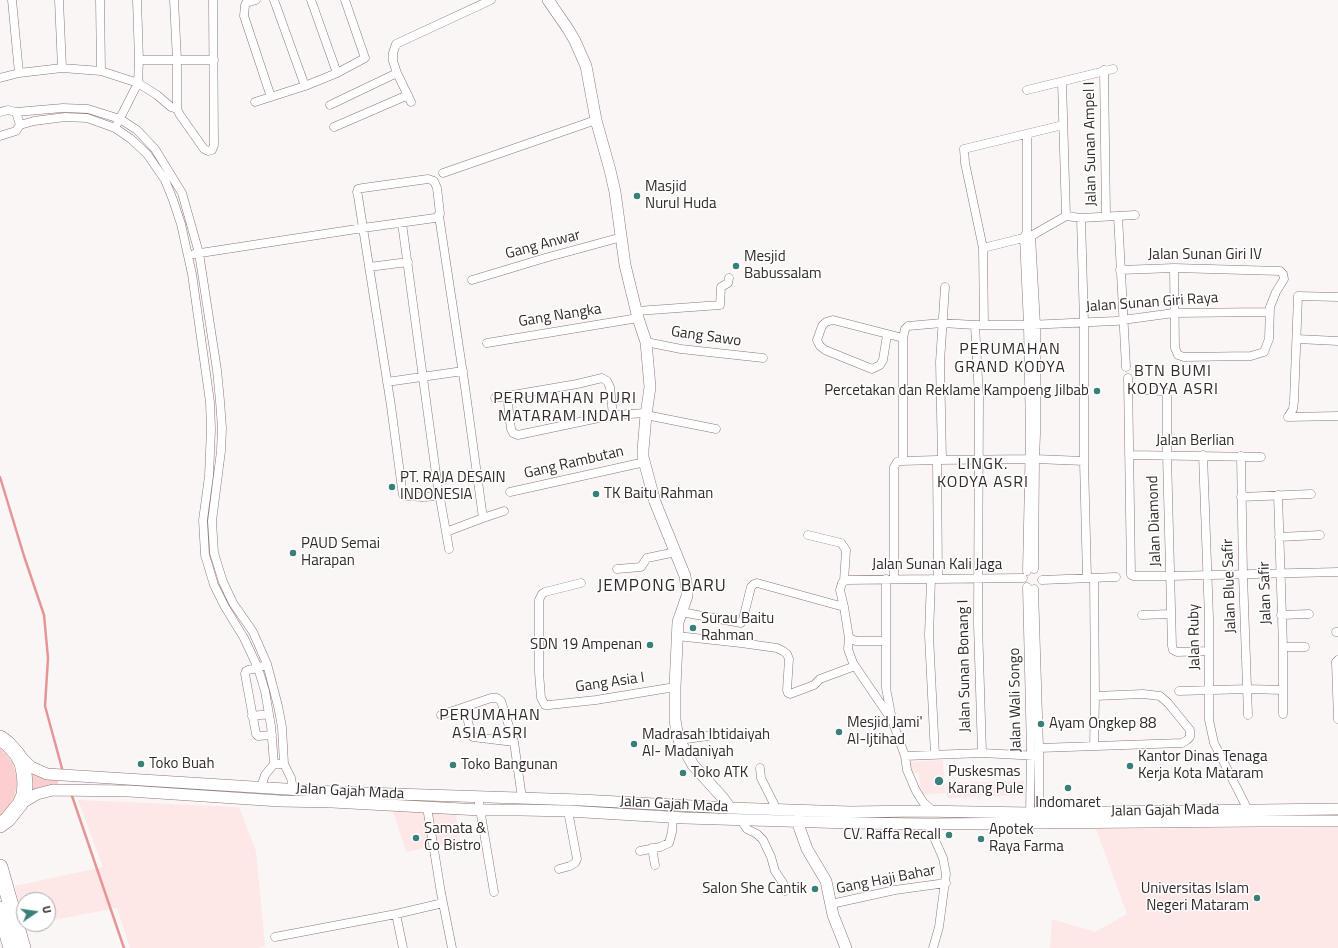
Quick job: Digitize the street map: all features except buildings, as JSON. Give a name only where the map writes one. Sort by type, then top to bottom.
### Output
[{"type":"highway","points":[[0,738],[17,754],[22,763],[25,784],[24,794],[20,804],[4,822],[0,837]]},
{"type":"highway","points":[[0,867],[17,947]]},
{"type":"highway","points":[[0,909],[17,947]]},
{"type":"main road","points":[[548,0],[568,29],[586,66],[596,120],[615,192],[625,265],[646,342],[650,381],[643,450],[645,462],[655,502],[687,583],[687,596],[678,622],[677,636],[675,720],[679,740],[693,765],[730,808]]},
{"type":"main road","name":"Jalan Gajah Mada","points":[[17,754],[31,767],[47,774],[390,794],[478,796],[777,810],[850,818],[928,824],[983,824],[1089,817],[1248,810],[1338,809]]},
{"type":"main road","points":[[280,788],[280,801]]},
{"type":"main road","name":"Jalan Gajah Mada","points":[[20,804],[37,794],[53,790],[62,790],[129,791],[280,801],[332,802],[427,808],[568,811],[685,818],[797,821],[934,812],[1035,813],[1089,817],[1338,821]]},
{"type":"main road","points":[[685,818],[686,806]]},
{"type":"main road","points":[[983,824],[984,812]]},
{"type":"main road","points":[[797,821],[808,849],[826,881],[836,927],[846,948]]},
{"type":"street","points":[[12,0],[19,73]]},
{"type":"street","points":[[59,0],[62,68]]},
{"type":"street","points":[[100,0],[101,71]]},
{"type":"street","points":[[115,128],[138,83],[139,60],[137,0]]},
{"type":"street","points":[[174,0],[177,60],[177,109],[204,149],[208,151],[212,150],[214,145],[213,0]]},
{"type":"street","points":[[256,0],[246,3],[244,16],[271,97]]},
{"type":"street","points":[[274,0],[305,86]]},
{"type":"street","points":[[311,0],[337,73]]},
{"type":"street","points":[[255,102],[305,86],[337,73],[365,58],[345,0]]},
{"type":"street","points":[[334,127],[409,99],[393,61],[393,53],[396,44],[491,0]]},
{"type":"street","points":[[139,60],[214,60]]},
{"type":"street","points":[[0,78],[19,73],[62,68],[101,71],[138,83],[157,95],[171,107],[177,109]]},
{"type":"street","points":[[1027,90],[1113,69]]},
{"type":"street","name":"Jalan Sunan Ampel I","points":[[1104,70],[1106,216]]},
{"type":"street","points":[[330,105],[397,73]]},
{"type":"street","points":[[1062,82],[1066,216]]},
{"type":"street","points":[[0,112],[8,110],[16,112],[63,108],[88,109],[120,119],[137,130],[150,144],[182,192],[199,253],[217,370],[220,401],[222,428],[221,451],[212,521],[214,553],[223,582],[230,598],[253,632],[267,664],[281,720],[284,764],[291,778],[293,789]]},
{"type":"street","points":[[16,112],[20,125]]},
{"type":"street","points":[[0,136],[16,131],[20,125],[34,121],[65,117],[88,118],[115,128],[132,139],[147,154],[164,180],[173,200],[192,274],[210,402],[211,429],[209,476],[202,520],[205,555],[214,586],[222,603],[244,638],[258,668],[265,691],[272,735],[274,764],[265,775],[261,787]]},
{"type":"street","points":[[443,173],[596,120]]},
{"type":"street","points":[[1031,570],[1036,434],[1027,235],[1027,135],[1063,125]]},
{"type":"street","name":"Jalan Sunan Bonang I","points":[[982,753],[977,579],[979,325],[983,248],[965,163],[964,149],[1027,135]]},
{"type":"street","points":[[439,496],[403,495],[357,192],[358,189],[432,180],[436,183],[439,216],[463,371],[483,518]]},
{"type":"street","points":[[983,248],[1027,235],[1066,216],[1081,218],[1134,215]]},
{"type":"street","points":[[188,255],[435,218],[439,216]]},
{"type":"street","points":[[1118,216],[1126,367]]},
{"type":"street","points":[[1081,218],[1084,323],[1084,461],[1095,696],[1094,746]]},
{"type":"street","points":[[402,223],[424,376],[439,496],[442,506],[448,549]]},
{"type":"street","name":"Gang Anwar","points":[[472,280],[622,237]]},
{"type":"street","points":[[369,267],[408,262]]},
{"type":"street","points":[[1174,268],[1175,348],[1178,355],[1184,357],[1254,356],[1264,352],[1269,339],[1269,312]]},
{"type":"street","name":"Jalan Sunan Giri IV","points":[[1120,270],[1174,268],[1278,270],[1283,273],[1284,279],[1276,292],[1269,312]]},
{"type":"street","name":"Gang Nangka","points":[[487,342],[638,314],[720,305],[721,287],[728,283],[729,278]]},
{"type":"street","points":[[935,755],[929,635],[934,579],[939,460],[940,362],[945,287]]},
{"type":"street","points":[[1338,297],[1298,296],[1294,401],[1293,408],[1288,417],[1338,416]]},
{"type":"street","name":"Jalan Sunan Giri Raya","points":[[903,338],[906,328],[913,325],[942,323],[1032,325],[1084,323],[1174,313],[1269,312]]},
{"type":"street","points":[[887,334],[882,363],[877,368],[872,369],[823,349],[817,340],[822,326],[826,322],[832,320],[903,338],[903,461]]},
{"type":"street","points":[[1297,339],[1338,341]]},
{"type":"street","name":"Gang Sawo","points":[[646,342],[681,349],[763,358]]},
{"type":"street","points":[[387,382],[463,371]]},
{"type":"street","points":[[495,398],[577,384],[602,378],[610,387],[613,415]]},
{"type":"street","points":[[1128,378],[1131,575],[1242,575],[1336,572]]},
{"type":"street","name":"Jalan Diamond","points":[[1128,389],[1162,390],[1166,393],[1172,646],[1173,650],[1177,652],[1209,651]]},
{"type":"street","points":[[507,395],[511,429],[518,435],[613,415],[646,414],[716,429]]},
{"type":"street","points":[[210,402],[220,401]]},
{"type":"street","name":"Jalan Berlian","points":[[1129,455],[1261,457]]},
{"type":"street","name":"Jalan Ruby","points":[[1203,455],[1210,690],[1209,720],[1214,743],[1248,810]]},
{"type":"street","name":"Jalan Blue Safir","points":[[1240,456],[1242,575],[1248,715]]},
{"type":"street","points":[[934,812],[923,802],[907,770],[892,720],[886,688],[885,641],[890,579],[894,468],[897,462],[903,461],[1035,459],[1084,461]]},
{"type":"street","name":"Gang Rambutan","points":[[510,492],[645,462]]},
{"type":"street","points":[[1241,497],[1311,494]]},
{"type":"street","name":"Jalan Safir","points":[[1278,495],[1283,647],[1283,714]]},
{"type":"street","points":[[446,532],[504,511]]},
{"type":"street","points":[[808,535],[838,542],[844,546],[846,550],[848,580],[840,590],[849,638],[848,649],[855,666],[892,720]]},
{"type":"street","points":[[1279,537],[1320,535]]},
{"type":"street","points":[[617,569],[641,567],[647,558],[676,552]]},
{"type":"street","points":[[1031,570],[1040,573],[1042,580],[1040,585],[1030,588],[1023,582],[1023,578],[1024,575],[1031,570]]},
{"type":"street","points":[[1042,580],[1116,576]]},
{"type":"street","name":"Jalan Sunan Kali Jaga","points":[[848,580],[1023,578]]},
{"type":"street","name":"Gang Asia I","points":[[581,583],[545,592],[539,600],[539,672],[541,691],[545,705],[635,694],[675,687]]},
{"type":"street","points":[[681,612],[741,623],[751,587],[757,583],[844,607]]},
{"type":"street","name":"Jalan Wali Songo","points":[[1030,588],[1036,753],[1035,813]]},
{"type":"street","points":[[222,603],[230,598]]},
{"type":"street","points":[[1142,615],[1171,614]]},
{"type":"street","points":[[1281,615],[1309,614]]},
{"type":"street","points":[[677,636],[742,643],[783,650],[789,659],[787,690],[790,694],[814,685],[820,679],[855,666]]},
{"type":"street","points":[[849,638],[856,641],[885,641]]},
{"type":"street","points":[[1283,647],[1306,647]]},
{"type":"street","points":[[1338,660],[1336,662],[1338,719]]},
{"type":"street","points":[[267,664],[248,670],[245,674],[256,734],[258,736],[272,735]]},
{"type":"street","points":[[1179,691],[1248,689],[1283,690]]},
{"type":"street","points":[[904,756],[982,753],[1036,753],[1094,746],[1182,743],[1189,738],[1190,730],[1168,703],[1160,696],[1143,694],[1095,696]]},
{"type":"street","points":[[441,715],[492,698],[499,699],[502,703],[514,742],[522,798]]},
{"type":"street","points":[[465,707],[471,735],[474,737],[514,742]]},
{"type":"street","points":[[252,716],[269,714]]},
{"type":"street","points":[[679,740],[715,735]]},
{"type":"street","points":[[274,764],[284,764]]},
{"type":"street","points":[[760,768],[761,778],[777,810]]},
{"type":"street","points":[[478,796],[494,892]]},
{"type":"street","points":[[427,808],[452,948]]},
{"type":"street","points":[[559,869],[570,866],[575,863],[577,859],[568,811]]},
{"type":"street","points":[[640,851],[669,843],[672,832],[672,817]]},
{"type":"street","points":[[740,819],[747,829],[757,834],[763,840],[771,857],[775,871],[783,883],[785,890]]},
{"type":"street","points":[[928,824],[945,863],[946,874],[939,928],[933,948]]},
{"type":"street","points":[[652,848],[655,865]]},
{"type":"street","name":"Gang Haji Bahar","points":[[831,904],[895,890],[946,883]]},
{"type":"street","points":[[276,937],[396,914],[443,903]]},
{"type":"street","points":[[396,914],[403,948]]},
{"type":"shaded area","points":[[0,748],[13,764],[17,786],[14,797],[9,806],[0,815]]},
{"type":"shaded area","points":[[943,760],[945,793],[920,795],[919,773],[909,774],[909,762]]},
{"type":"shaded area","points":[[32,771],[48,779],[58,781],[58,785],[31,794],[33,787]]},
{"type":"shaded area","points":[[1024,781],[1025,795],[947,798],[946,783]]},
{"type":"shaded area","points":[[78,800],[239,807],[256,851],[265,946],[257,948],[130,948],[117,908],[56,919],[56,892],[16,892],[15,886],[103,867]]},
{"type":"shaded area","points":[[393,811],[456,814],[460,841],[406,852]]},
{"type":"shaded area","points":[[1338,827],[1338,948],[1050,948],[1052,919],[1095,932],[1127,914],[1096,829]]},
{"type":"waterway","points":[[0,477],[44,615],[48,658],[45,706],[63,772]]},
{"type":"waterway","points":[[71,793],[124,948]]},
{"type":"place","name":"Masjid Nurul Huda","points":[[637,196]]},
{"type":"place","name":"Mesjid Babussalam","points":[[736,266]]},
{"type":"place","name":"Percetakan dan Reklame Kampoeng Jilbab","points":[[1097,391]]},
{"type":"place","name":"PT. RAJA DESAIN INDONESIA","points":[[392,487]]},
{"type":"place","name":"TK Baitu Rahman","points":[[596,494]]},
{"type":"place","name":"PAUD Semai Harapan","points":[[293,553]]},
{"type":"place","name":"Surau Baitu Rahman","points":[[693,628]]},
{"type":"place","name":"SDN 19 Ampenan","points":[[650,645]]},
{"type":"place","name":"Ayam Ongkep 88","points":[[1041,724]]},
{"type":"place","name":"Mesjid Jami' Al-Ijtihad","points":[[839,732]]},
{"type":"place","name":"Madrasah Ibtidaiyah Al- Madaniyah","points":[[634,744]]},
{"type":"place","name":"Toko Buah","points":[[141,764]]},
{"type":"place","name":"Toko Bangunan","points":[[453,765]]},
{"type":"place","name":"Kantor Dinas Tenaga Kerja Kota Mataram","points":[[1130,766]]},
{"type":"place","name":"Toko ATK","points":[[683,773]]},
{"type":"place","name":"Puskesmas Karang Pule","points":[[939,781]]},
{"type":"place","name":"Indomaret","points":[[1068,788]]},
{"type":"place","name":"CV. Raffa Recall","points":[[949,835]]},
{"type":"place","name":"Samata & Co Bistro","points":[[416,838]]},
{"type":"place","name":"Apotek Raya Farma","points":[[981,839]]},
{"type":"place","name":"Salon She Cantik","points":[[815,889]]},
{"type":"place","name":"Universitas Islam Negeri Mataram","points":[[1257,898]]},
{"type":"district","name":"PERUMAHAN GRAND KODYA","points":[[1010,359]]},
{"type":"district","name":"BTN BUMI KODYA ASRI","points":[[1173,381]]},
{"type":"district","name":"PERUMAHAN PURI MATARAM INDAH","points":[[565,408]]},
{"type":"district","name":"LINGK. KODYA ASRI","points":[[983,474]]},
{"type":"district","name":"JEMPONG BARU","points":[[662,587]]},
{"type":"district","name":"PERUMAHAN ASIA ASRI","points":[[490,725]]}]
